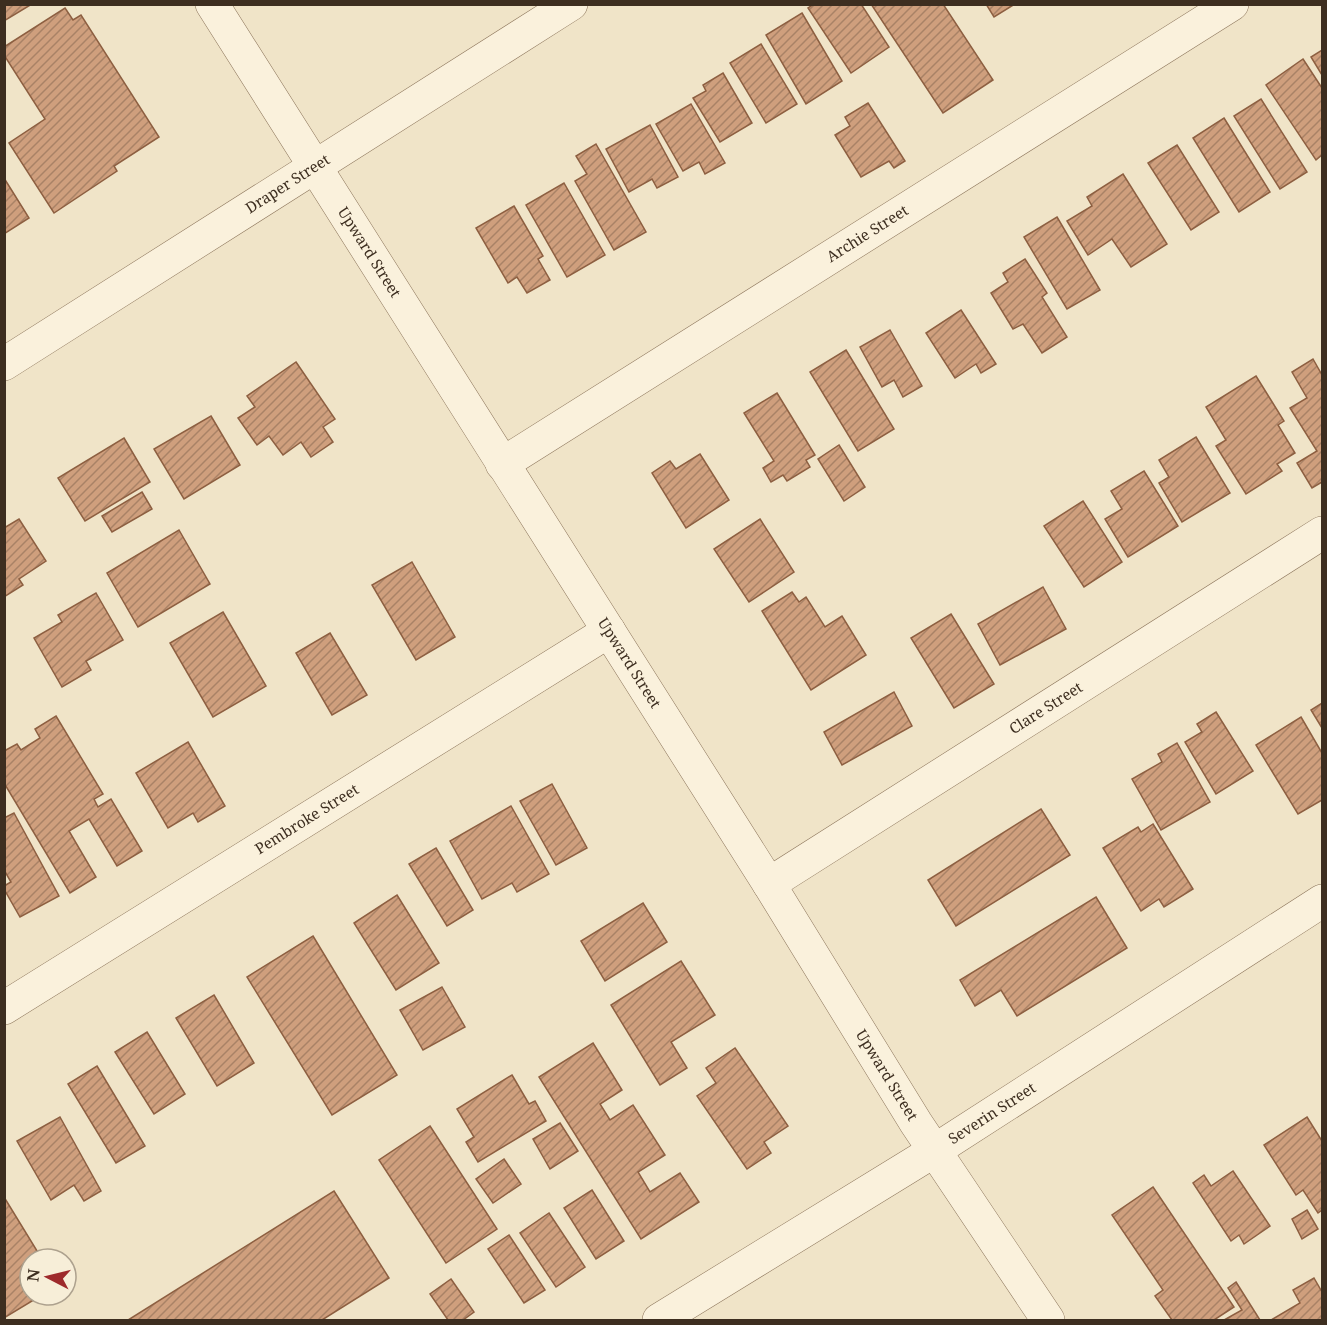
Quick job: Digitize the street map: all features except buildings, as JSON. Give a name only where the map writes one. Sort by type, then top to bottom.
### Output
[{"type":"street","name":"Upward Street","points":[[212,4],[769,884],[934,1151],[1048,1320]]},
{"type":"street","name":"Draper Street","points":[[4,364],[571,4]]},
{"type":"street","name":"Archie Street","points":[[502,464],[1232,4]]},
{"type":"street","name":"Clare Street","points":[[769,884],[1323,533]]},
{"type":"street","name":"Pembroke Street","points":[[4,1008],[609,631]]},
{"type":"street","name":"Severin Street","points":[[659,1320],[934,1151],[1323,901]]}]
